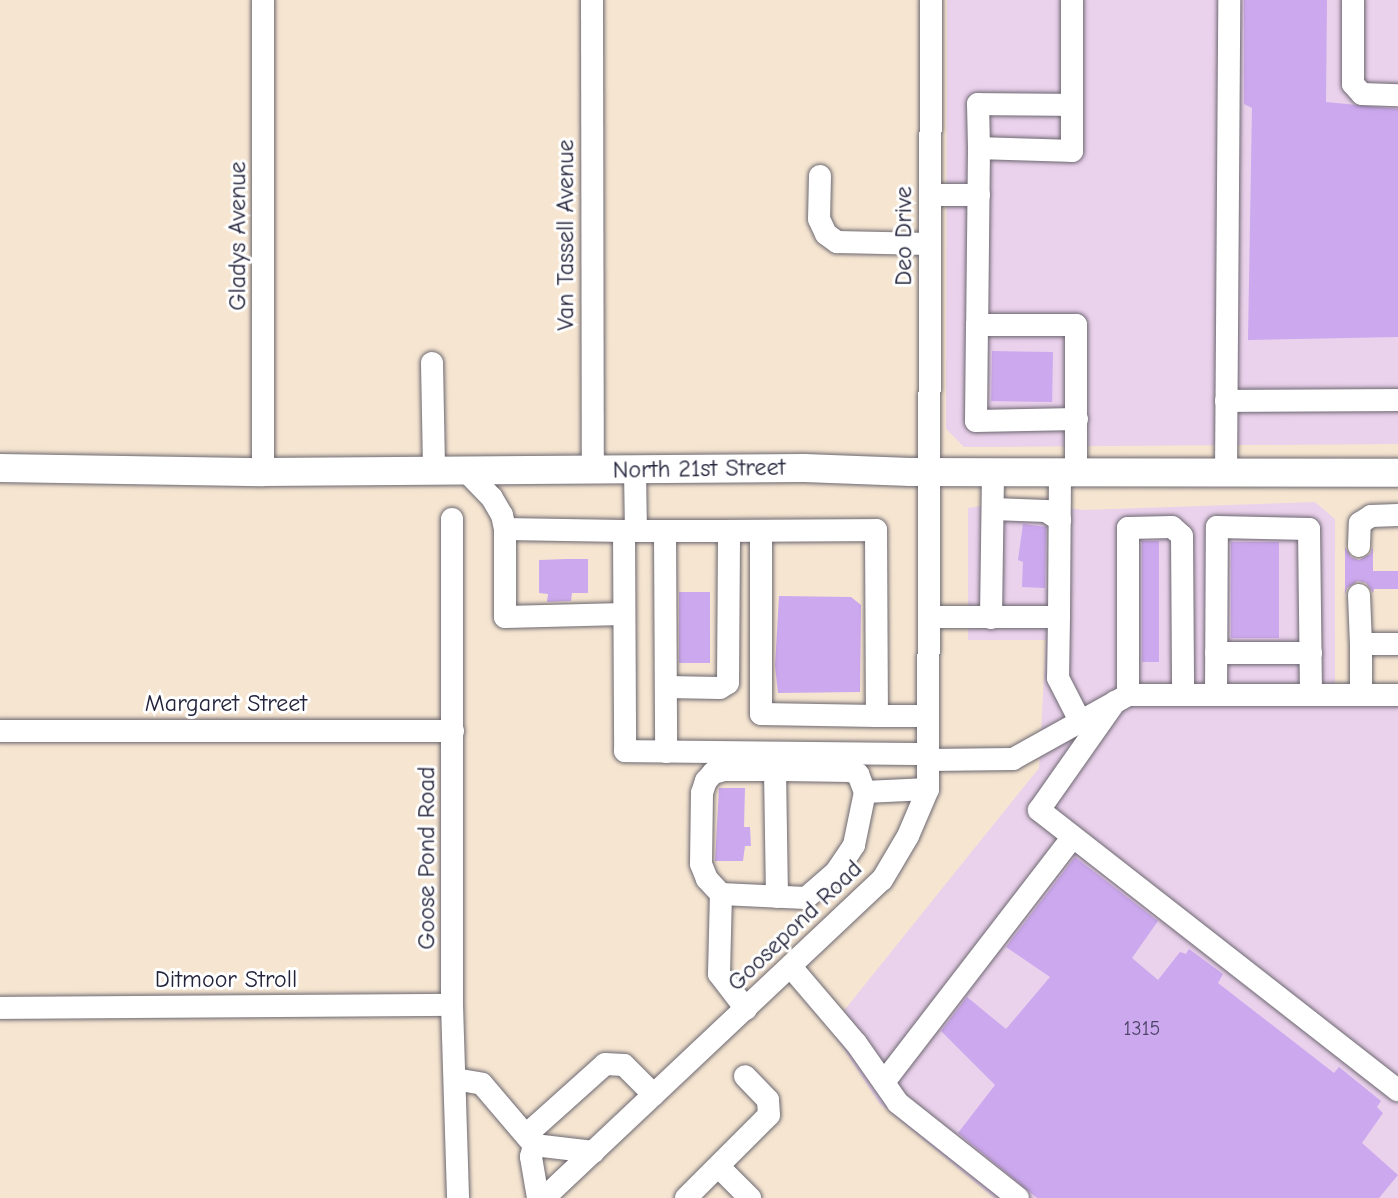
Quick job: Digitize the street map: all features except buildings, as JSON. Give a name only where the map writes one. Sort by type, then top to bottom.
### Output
[{"type":"main road","name":"North 21st Street","points":[[0,468],[263,472],[804,468],[993,473],[1398,473]]},
{"type":"street","name":"Gladys Avenue","points":[[263,0],[263,472]]},
{"type":"street","name":"Van Tassell Avenue","points":[[592,0],[593,471]]},
{"type":"street","name":"Deo Drive","points":[[930,472],[931,0]]},
{"type":"street","points":[[979,148],[1072,151],[1072,0]]},
{"type":"street","points":[[1226,474],[1229,0]]},
{"type":"street","points":[[1353,0],[1353,84],[1362,94],[1398,95]]},
{"type":"street","points":[[1072,105],[978,104],[976,421],[1077,419]]},
{"type":"street","points":[[820,176],[819,219],[826,234],[837,242],[930,244]]},
{"type":"street","points":[[930,195],[979,195]]},
{"type":"street","points":[[977,325],[1076,325],[1077,419],[1060,520],[1058,678],[1080,721]]},
{"type":"street","points":[[432,363],[434,471]]},
{"type":"street","points":[[1226,401],[1398,400]]},
{"type":"street","points":[[635,470],[624,614],[625,751],[1013,759],[1122,698],[1398,695]]},
{"type":"street","points":[[466,471],[492,498],[505,529],[505,617],[624,614]]},
{"type":"street","name":"Goosepond Road","points":[[544,1198],[882,880],[908,836],[928,789],[930,472]]},
{"type":"street","points":[[991,618],[993,473]]},
{"type":"street","points":[[993,509],[1046,511],[1060,520]]},
{"type":"street","points":[[1359,546],[1360,523],[1371,516],[1398,515]]},
{"type":"street","name":"Goose Pond Road","points":[[452,519],[452,1005],[458,1198]]},
{"type":"street","points":[[1183,695],[1182,536],[1172,527],[1128,528],[1122,698],[1039,810],[1398,1090]]},
{"type":"street","points":[[1216,695],[1217,527],[1309,529],[1311,695]]},
{"type":"street","points":[[505,529],[876,530],[877,716]]},
{"type":"street","points":[[665,531],[666,752]]},
{"type":"street","points":[[666,687],[720,688],[728,683],[729,531]]},
{"type":"street","points":[[761,531],[761,714],[928,716]]},
{"type":"street","points":[[1359,595],[1361,695]]},
{"type":"street","points":[[929,617],[1059,617]]},
{"type":"street","points":[[1361,644],[1398,644]]},
{"type":"street","points":[[1216,653],[1311,653]]},
{"type":"street","name":"Margaret Street","points":[[0,731],[453,731]]},
{"type":"street","points":[[724,770],[767,770],[775,774],[784,770],[850,771],[858,774],[865,792],[854,845],[836,872],[806,898],[721,894],[707,879],[701,864],[702,793],[706,781],[713,773],[724,770]]},
{"type":"street","points":[[775,774],[777,897]]},
{"type":"street","points":[[865,792],[928,789]]},
{"type":"street","points":[[884,1082],[1073,837]]},
{"type":"street","points":[[721,894],[719,974],[746,1009]]},
{"type":"street","points":[[791,967],[856,1043],[898,1103],[1018,1198]]},
{"type":"street","name":"Ditmoor Stroll","points":[[0,1008],[452,1005]]},
{"type":"street","points":[[530,1140],[605,1064],[624,1065],[654,1095]]},
{"type":"street","points":[[686,1198],[769,1115],[768,1100],[745,1076]]},
{"type":"street","points":[[455,1079],[482,1084],[530,1140],[538,1198]]},
{"type":"street","points":[[530,1140],[594,1152]]},
{"type":"street","points":[[719,1167],[750,1198]]},
{"type":"shaded area","points":[[947,0],[1398,0],[1398,444],[964,447],[946,429]]},
{"type":"shaded area","points":[[1014,501],[1084,510],[1315,502],[1335,519],[1335,685],[1398,686],[1398,1198],[994,1198],[879,1103],[830,1028],[1039,768],[1046,640],[968,640],[968,508]]}]
